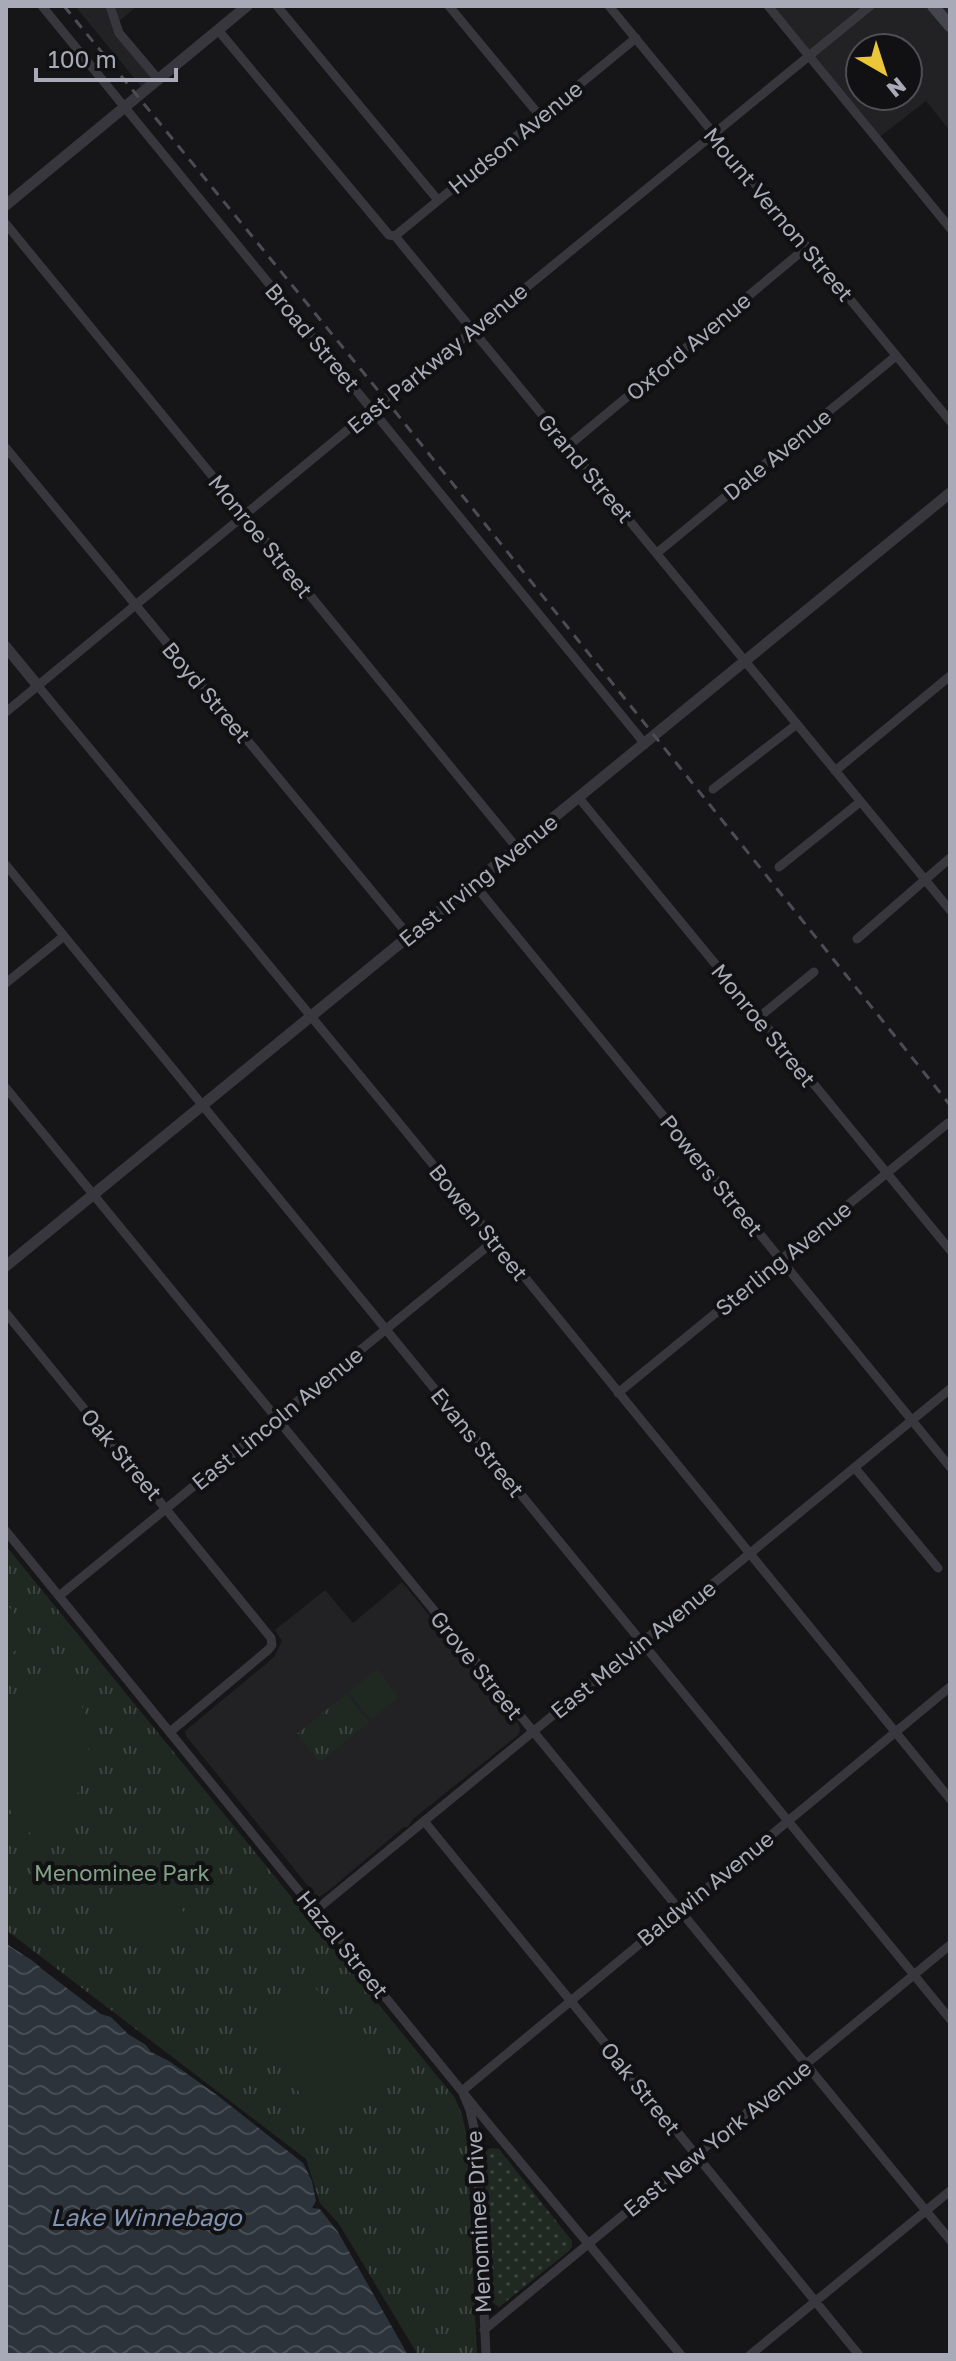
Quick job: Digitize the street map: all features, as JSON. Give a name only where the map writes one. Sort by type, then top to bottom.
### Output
[{"type":"main road","points":[[933,6],[950,26]]},
{"type":"street","name":"Broad Street","points":[[42,6],[645,744]]},
{"type":"street","points":[[110,6],[119,33],[158,79]]},
{"type":"street","points":[[6,205],[247,6]]},
{"type":"street","points":[[277,6],[437,199]]},
{"type":"street","points":[[449,6],[540,116]]},
{"type":"street","name":"Mount Vernon Street","points":[[609,6],[950,421]]},
{"type":"street","points":[[768,6],[950,228]]},
{"type":"street","name":"East Parkway Avenue","points":[[6,712],[373,409],[870,6]]},
{"type":"street","name":"Grand Street","points":[[218,30],[389,235],[395,236],[950,910]]},
{"type":"street","name":"Hudson Avenue","points":[[395,236],[636,38]]},
{"type":"street","name":"Monroe Street","points":[[6,224],[517,848]]},
{"type":"street","name":"Oxford Avenue","points":[[568,446],[807,247]]},
{"type":"street","name":"Dale Avenue","points":[[657,553],[896,356]]},
{"type":"street","name":"Boyd Street","points":[[6,448],[409,936]]},
{"type":"street","name":"East Irving Avenue","points":[[6,1266],[950,493]]},
{"type":"street","name":"Bowen Street","points":[[6,647],[950,1799]]},
{"type":"street","points":[[835,771],[950,676]]},
{"type":"street","points":[[713,789],[797,724]]},
{"type":"street","name":"Monroe Street","points":[[579,798],[950,1250]]},
{"type":"street","points":[[779,867],[860,802]]},
{"type":"street","points":[[857,939],[950,858]]},
{"type":"street","name":"Evans Street","points":[[6,865],[950,2019]]},
{"type":"street","name":"Powers Street","points":[[474,884],[950,1467]]},
{"type":"street","points":[[6,983],[64,936]]},
{"type":"street","points":[[758,1018],[814,972]]},
{"type":"street","name":"Grove Street","points":[[6,1088],[950,2240]]},
{"type":"street","name":"Sterling Avenue","points":[[618,1393],[948,1123]]},
{"type":"street","name":"East Lincoln Avenue","points":[[59,1596],[494,1241]]},
{"type":"street","name":"Oak Street","points":[[6,1313],[271,1638],[271,1647],[265,1653],[170,1732]]},
{"type":"street","name":"East Melvin Avenue","points":[[316,1910],[950,1389]]},
{"type":"street","points":[[855,1468],[938,1568]]},
{"type":"street","name":"Hazel Street","points":[[6,1531],[681,2355]]},
{"type":"street","name":"Baldwin Avenue","points":[[462,2091],[950,1687]]},
{"type":"street","name":"Oak Street","points":[[424,1821],[859,2355]]},
{"type":"street","name":"East New York Avenue","points":[[484,2330],[950,1945]]},
{"type":"street","name":"Menominee Drive","points":[[462,2091],[476,2137],[486,2355]]},
{"type":"street","points":[[750,2355],[950,2191]]},
{"type":"shaded area","points":[[75,6],[137,6],[115,25],[158,79],[144,90]]},
{"type":"shaded area","points":[[768,6],[950,6],[950,131],[926,101],[924,103],[924,32],[844,32],[844,99]]},
{"type":"shaded area","points":[[855,112],[912,112],[877,139]]},
{"type":"shaded area","points":[[402,1582],[519,1725],[520,1731],[413,1819],[408,1827],[404,1827],[317,1898],[185,1731],[274,1657],[282,1641],[275,1630],[325,1590],[353,1623]]},
{"type":"green space","name":"Menominee Park","points":[[6,1546],[455,2098],[467,2136],[477,2355],[418,2355],[339,2224],[320,2203],[306,2159],[6,1930]]},
{"type":"green space","points":[[6,1603],[33,1637],[6,1658]]},
{"type":"green space","points":[[56,1666],[83,1709],[88,1732],[88,1757],[83,1781],[73,1802],[39,1840],[25,1829],[6,1805],[6,1704]]},
{"type":"green space","points":[[377,1669],[399,1697],[371,1720],[348,1692]]},
{"type":"green space","points":[[346,1694],[369,1722],[320,1762],[297,1734]]},
{"type":"green space","points":[[153,1873],[189,1919],[145,1953],[112,1913],[113,1905]]},
{"type":"green space","points":[[310,1981],[388,2083],[327,2129],[250,2028]]},
{"type":"green space","points":[[491,2148],[499,2149],[572,2241],[569,2251],[499,2307],[491,2301],[484,2156]]},
{"type":"water","name":"Lake Winnebago","points":[[6,1943],[101,2014],[111,2017],[151,2052],[217,2095],[303,2163],[312,2181],[316,2201],[312,2208],[320,2209],[338,2232],[408,2355],[6,2355]]},
{"type":"railway","points":[[64,6],[385,399],[950,1105]]}]
